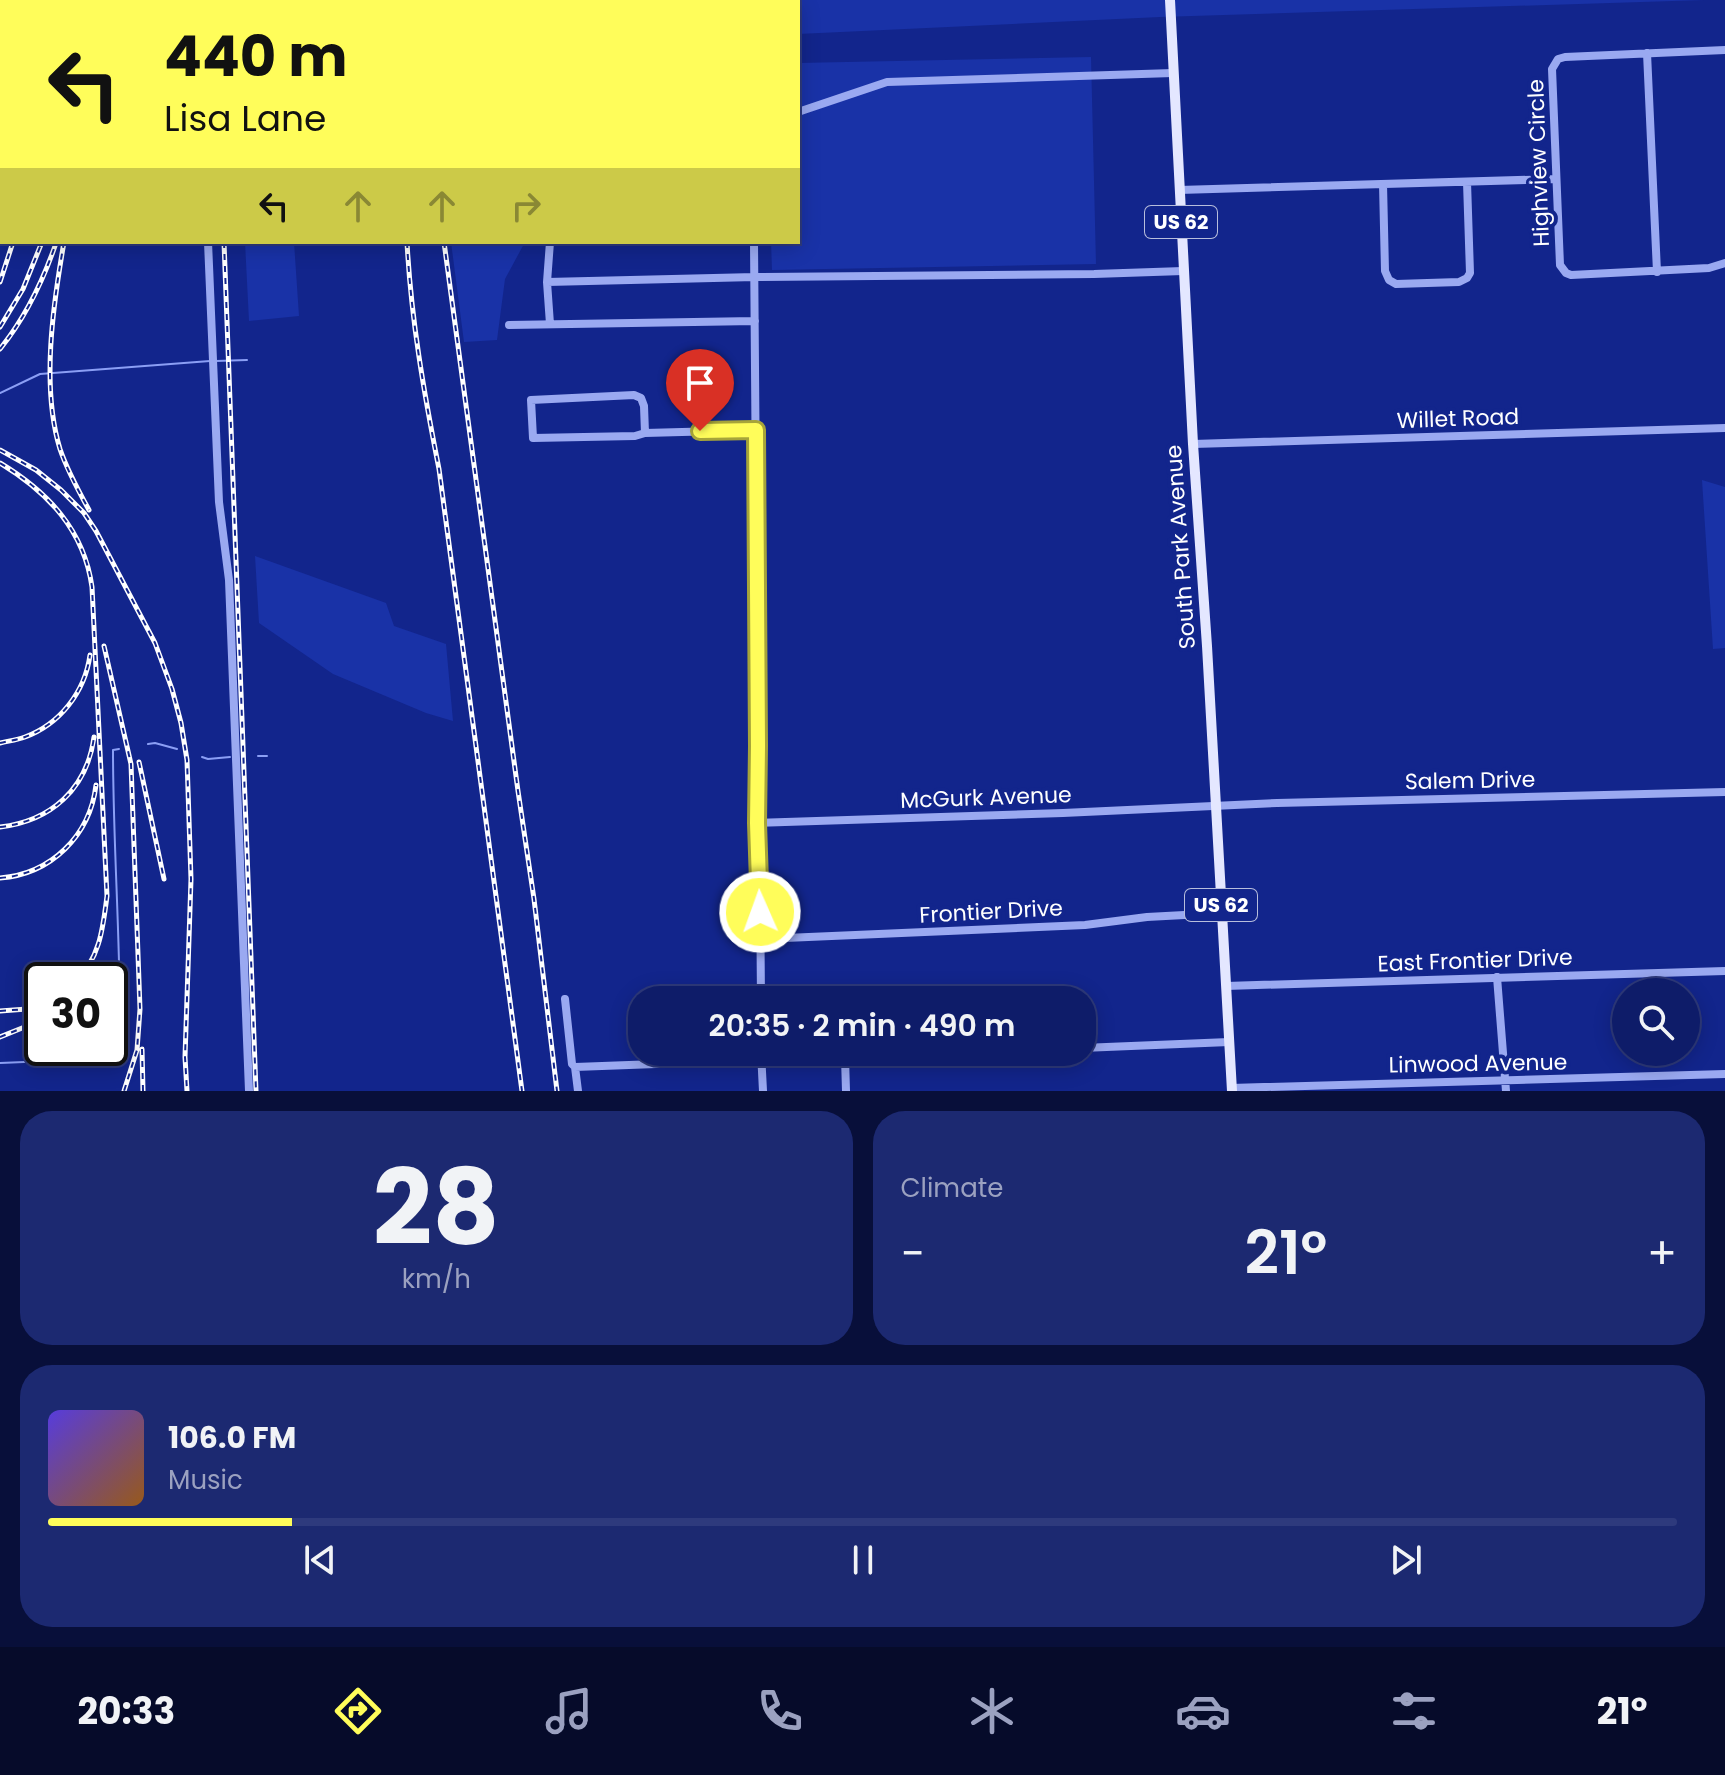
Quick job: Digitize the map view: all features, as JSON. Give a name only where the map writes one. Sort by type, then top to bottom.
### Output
[{"type":"main road","name":"South Park Avenue","points":[[1170,0],[1183,271],[1232,1089]]},
{"type":"street","name":"Highview Circle","points":[[1725,50],[1565,57],[1558,59],[1552,69],[1560,265],[1566,273],[1657,272],[1709,268],[1725,263]]},
{"type":"street","points":[[1647,53],[1657,272]]},
{"type":"street","points":[[800,111],[887,82],[1173,73]]},
{"type":"street","points":[[1179,190],[1556,179]]},
{"type":"street","points":[[1383,184],[1385,271],[1389,280],[1396,284],[1459,282],[1470,273],[1467,182]]},
{"type":"street","points":[[208,244],[219,502],[229,580],[249,1091]]},
{"type":"street","points":[[550,244],[547,282],[550,324]]},
{"type":"street","points":[[754,244],[757,823],[761,986]]},
{"type":"street","points":[[547,282],[1183,271]]},
{"type":"street","points":[[509,325],[755,321]]},
{"type":"street","points":[[645,433],[644,406],[641,398],[634,395],[531,400],[533,438],[756,430]]},
{"type":"street","name":"Willet Road","points":[[1193,444],[1725,428]]},
{"type":"street","name":"Salem Drive","points":[[1216,806],[1725,792]]},
{"type":"street","name":"McGurk Avenue","points":[[757,823],[1216,806]]},
{"type":"street","name":"Frontier Drive","points":[[761,939],[1085,925],[1147,917],[1222,913]]},
{"type":"street","name":"East Frontier Drive","points":[[1226,986],[1725,971]]},
{"type":"street","points":[[1497,977],[1506,1091]]},
{"type":"street","points":[[565,999],[578,1091]]},
{"type":"street","points":[[1096,1047],[1229,1042]]},
{"type":"street","points":[[575,1067],[628,1064]]},
{"type":"street","points":[[762,1066],[763,1091]]},
{"type":"street","points":[[845,1066],[846,1091]]},
{"type":"street","name":"Linwood Avenue","points":[[1232,1089],[1725,1074]]},
{"type":"shaded area","points":[[800,0],[1704,0],[1160,17],[800,34]]},
{"type":"shaded area","points":[[1091,57],[1096,264],[772,270],[771,244],[800,244],[800,63]]},
{"type":"shaded area","points":[[245,244],[294,244],[299,316],[249,321]]},
{"type":"shaded area","points":[[451,244],[524,244],[505,279],[497,340],[464,342]]},
{"type":"shaded area","points":[[1702,480],[1725,487],[1725,648],[1713,649]]},
{"type":"shaded area","points":[[255,556],[386,603],[394,626],[446,644],[453,721],[333,674],[259,623]]},
{"type":"waterway","points":[[216,361],[247,360]]},
{"type":"waterway","points":[[0,393],[40,374],[210,361]]},
{"type":"waterway","points":[[148,744],[177,749]]},
{"type":"waterway","points":[[0,1063],[97,1059],[120,1043],[113,750],[119,749]]},
{"type":"waterway","points":[[258,756],[267,756]]},
{"type":"waterway","points":[[202,757],[230,757]]},
{"type":"railway","points":[[0,282],[12,244]]},
{"type":"railway","points":[[0,327],[23,289],[41,244]]},
{"type":"railway","points":[[64,244],[53,319],[51,399],[60,449],[89,510]]},
{"type":"railway","points":[[224,244],[256,1091]]},
{"type":"railway","points":[[407,244],[415,328],[439,469],[522,1091]]},
{"type":"railway","points":[[444,244],[534,899],[557,1091]]},
{"type":"railway","points":[[0,349],[32,300],[55,246]]},
{"type":"railway","points":[[0,450],[36,470],[84,513],[155,643],[172,689],[187,760],[191,879],[185,1057],[187,1091]]},
{"type":"railway","points":[[0,463],[34,487],[61,514],[81,548],[92,587],[107,896],[102,931],[90,962]]},
{"type":"railway","points":[[104,646],[131,764],[140,1009],[137,1050],[124,1091]]},
{"type":"railway","points":[[0,743],[38,731],[60,715],[83,682],[90,655]]},
{"type":"railway","points":[[0,827],[35,818],[64,799],[84,772],[94,737]]},
{"type":"railway","points":[[139,762],[164,879]]},
{"type":"railway","points":[[0,878],[36,869],[65,849],[86,820],[96,785]]},
{"type":"railway","points":[[0,1011],[24,1009]]},
{"type":"railway","points":[[0,1037],[24,1027]]},
{"type":"railway","points":[[142,1049],[143,1091]]},
{"type":"route","points":[[700,431],[756,430],[760,912]]}]
